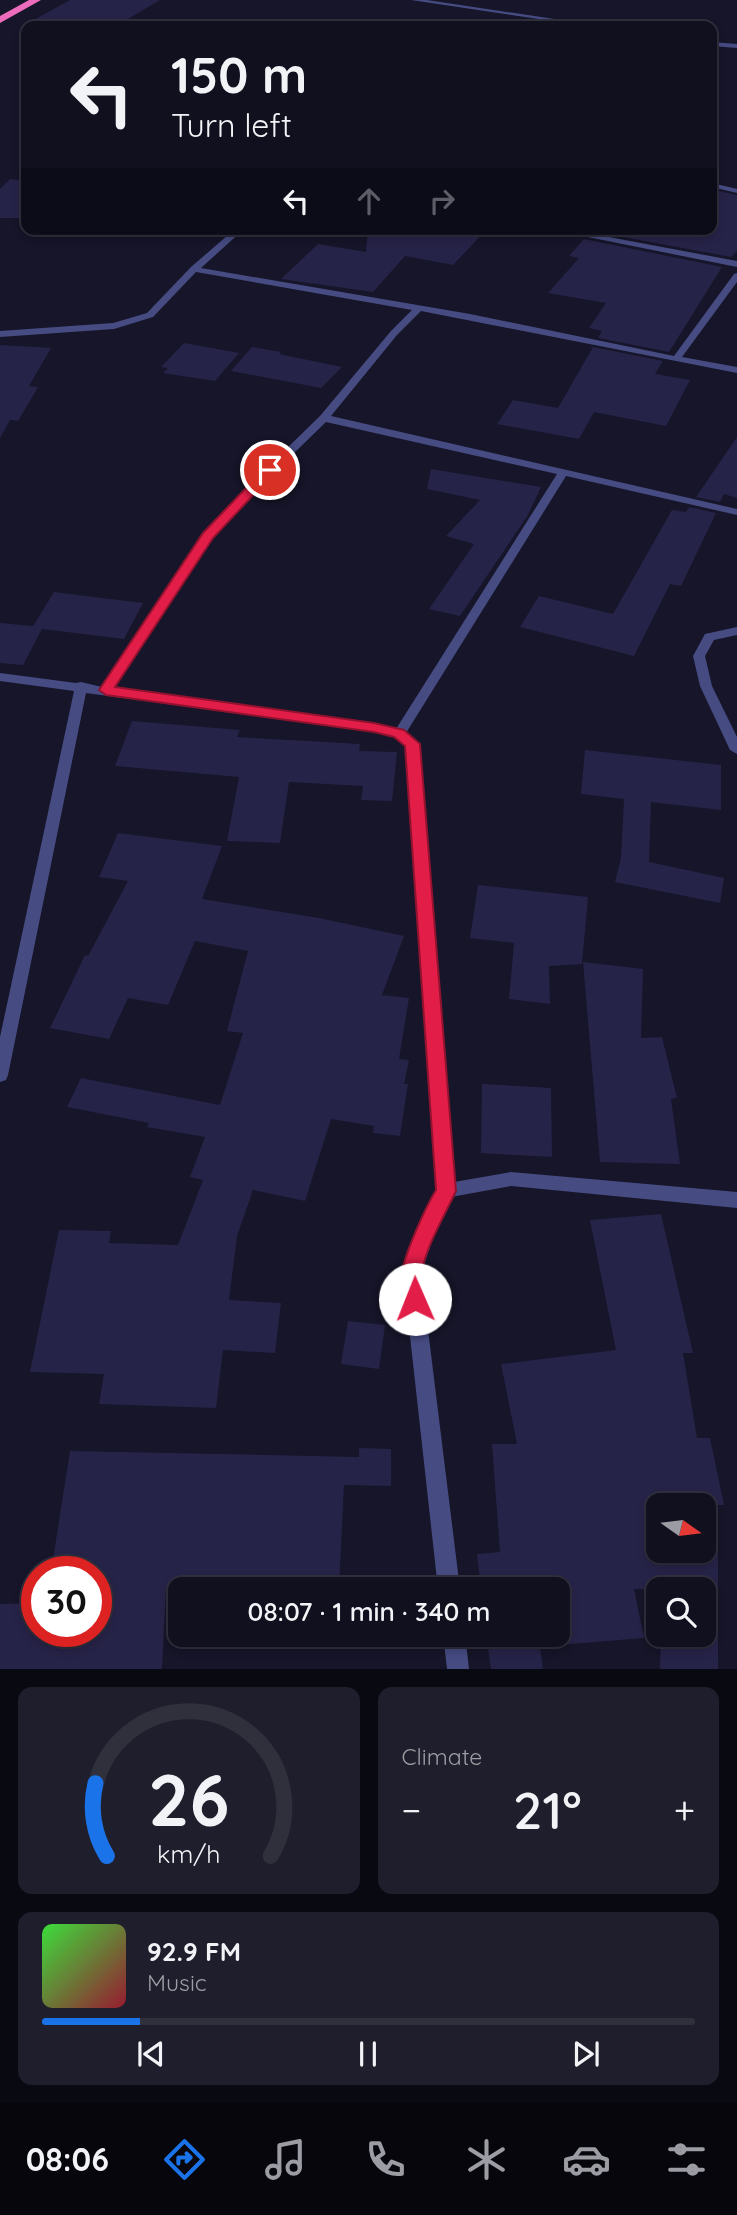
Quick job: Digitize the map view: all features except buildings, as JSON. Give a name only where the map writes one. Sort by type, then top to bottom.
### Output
[{"type":"highway","points":[[0,8],[15,0]]},
{"type":"highway","points":[[0,20],[36,0]]},
{"type":"street","points":[[414,0],[565,21]]},
{"type":"street","points":[[717,45],[737,47]]},
{"type":"street","points":[[717,186],[737,191]]},
{"type":"street","points":[[0,334],[134,322],[150,316],[194,268],[233,235]]},
{"type":"street","points":[[584,235],[737,264]]},
{"type":"street","points":[[194,268],[419,308],[737,370]]},
{"type":"street","points":[[676,359],[737,276]]},
{"type":"street","points":[[106,690],[208,536],[253,486],[324,418],[394,333],[419,308]]},
{"type":"street","points":[[324,418],[737,512]]},
{"type":"street","points":[[399,734],[563,472]]},
{"type":"street","points":[[737,631],[709,637],[699,656],[706,686],[737,750]]},
{"type":"street","points":[[0,677],[374,728],[399,734],[413,744],[446,1191],[434,1210],[412,1273],[448,1577]]},
{"type":"street","points":[[0,1076],[80,686]]},
{"type":"street","points":[[446,1191],[511,1179],[737,1200]]},
{"type":"street","points":[[455,1647],[458,1669]]},
{"type":"route","points":[[270,470],[208,536],[106,690],[374,728],[399,734],[413,744],[446,1191],[434,1210],[412,1273],[415,1299]]}]
